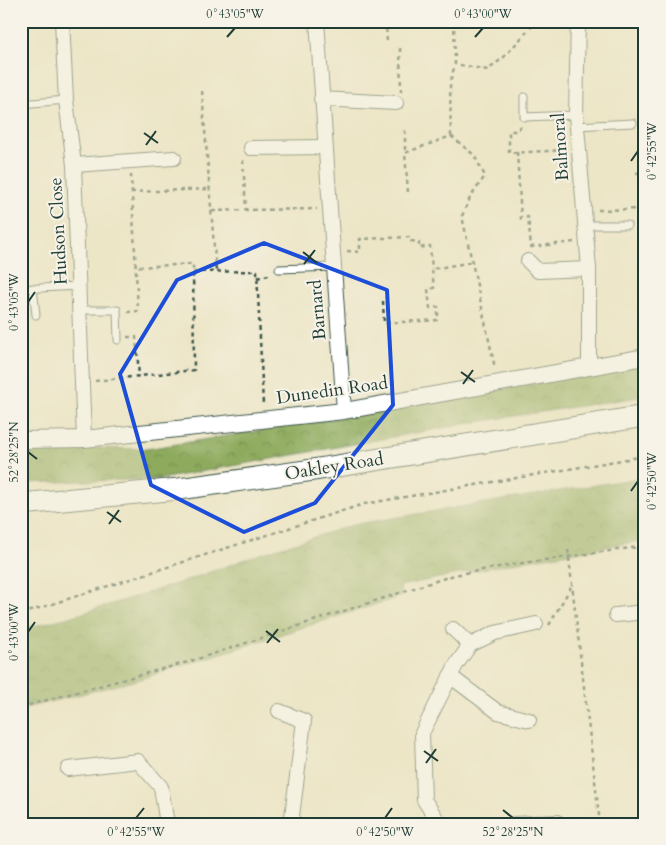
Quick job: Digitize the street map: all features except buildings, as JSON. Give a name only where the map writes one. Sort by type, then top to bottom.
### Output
[{"type":"main road","name":"Oakley Road","points":[[21,504],[179,489],[274,476],[645,416]]},
{"type":"street","name":"Hudson Close","points":[[62,21],[66,100],[74,165],[84,440]]},
{"type":"street","name":"Barnard","points":[[317,21],[344,411]]},
{"type":"street","name":"Balmoral","points":[[578,21],[576,120],[589,269],[589,366]]},
{"type":"street","points":[[321,99],[396,103]]},
{"type":"street","points":[[251,148],[325,147]]},
{"type":"street","points":[[74,165],[174,158]]},
{"type":"street","points":[[528,261],[538,271],[589,269]]},
{"type":"street","name":"Dunedin Road","points":[[21,440],[84,440],[344,411],[645,357]]},
{"type":"street","points":[[616,615],[645,612]]},
{"type":"street","points":[[440,824],[424,800],[422,733],[450,676],[470,645],[495,633],[536,624]]},
{"type":"street","points":[[453,629],[470,645]]},
{"type":"street","points":[[450,676],[498,712],[529,720]]},
{"type":"street","points":[[279,712],[304,721],[291,824]]},
{"type":"street","points":[[68,769],[138,761],[160,787],[167,824]]},
{"type":"street","points":[[514,824],[557,822]]},
{"type":"lane","points":[[524,97],[524,117],[633,124]]},
{"type":"lane","points":[[21,104],[66,100]]},
{"type":"lane","points":[[585,225],[627,225]]},
{"type":"lane","points":[[279,269],[333,267]]},
{"type":"lane","points":[[21,289],[79,286]]},
{"type":"lane","points":[[33,288],[36,315]]},
{"type":"lane","points":[[80,310],[118,310],[118,339]]},
{"type":"path","points":[[386,21],[387,44]]},
{"type":"path","points":[[454,21],[456,64],[450,83],[451,136],[474,155],[485,176],[470,198],[462,216],[492,362],[500,382]]},
{"type":"path","points":[[456,64],[488,70],[504,57],[532,25]]},
{"type":"path","points":[[396,103],[401,93],[400,48]]},
{"type":"path","points":[[202,91],[216,272]]},
{"type":"path","points":[[528,117],[517,131],[509,131],[509,153],[579,150]]},
{"type":"path","points":[[405,130],[408,192]]},
{"type":"path","points":[[405,154],[451,136]]},
{"type":"path","points":[[246,210],[243,149],[251,148]]},
{"type":"path","points":[[517,152],[522,219],[528,217],[531,246],[586,240]]},
{"type":"path","points":[[118,313],[138,311],[130,161]]},
{"type":"path","points":[[584,210],[644,209],[643,172],[636,173]]},
{"type":"path","points":[[131,192],[210,190]]},
{"type":"path","points":[[212,211],[329,208]]},
{"type":"path","points":[[332,250],[360,252],[360,238],[410,237],[411,241],[419,242],[419,248],[430,246],[434,288],[428,289],[430,308],[438,307],[438,320],[384,323],[384,301]]},
{"type":"path","points":[[432,269],[472,262]]},
{"type":"path","points":[[82,382],[194,370],[193,264],[135,267]]},
{"type":"path","points":[[257,278],[268,276],[279,269]]},
{"type":"path","points":[[193,272],[257,271],[264,420]]},
{"type":"path","points":[[118,339],[136,336],[138,376]]},
{"type":"path","points":[[21,614],[364,504],[645,456]]},
{"type":"path","points":[[21,707],[188,662],[454,575],[516,564],[645,546]]},
{"type":"path","points":[[568,550],[600,824]]},
{"type":"path","points":[[536,624],[550,625],[572,586]]},
{"type":"highlighted area","points":[[264,243],[387,290],[393,405],[315,503],[244,532],[151,485],[120,374],[177,280]]},
{"type":"green space","points":[[645,364],[645,396],[476,422],[160,479],[21,483],[21,447],[147,449],[409,406]]},
{"type":"green space","points":[[645,477],[645,540],[522,561],[400,586],[402,596],[137,680],[21,709],[21,629],[70,617],[179,583],[266,552],[356,524]]}]
